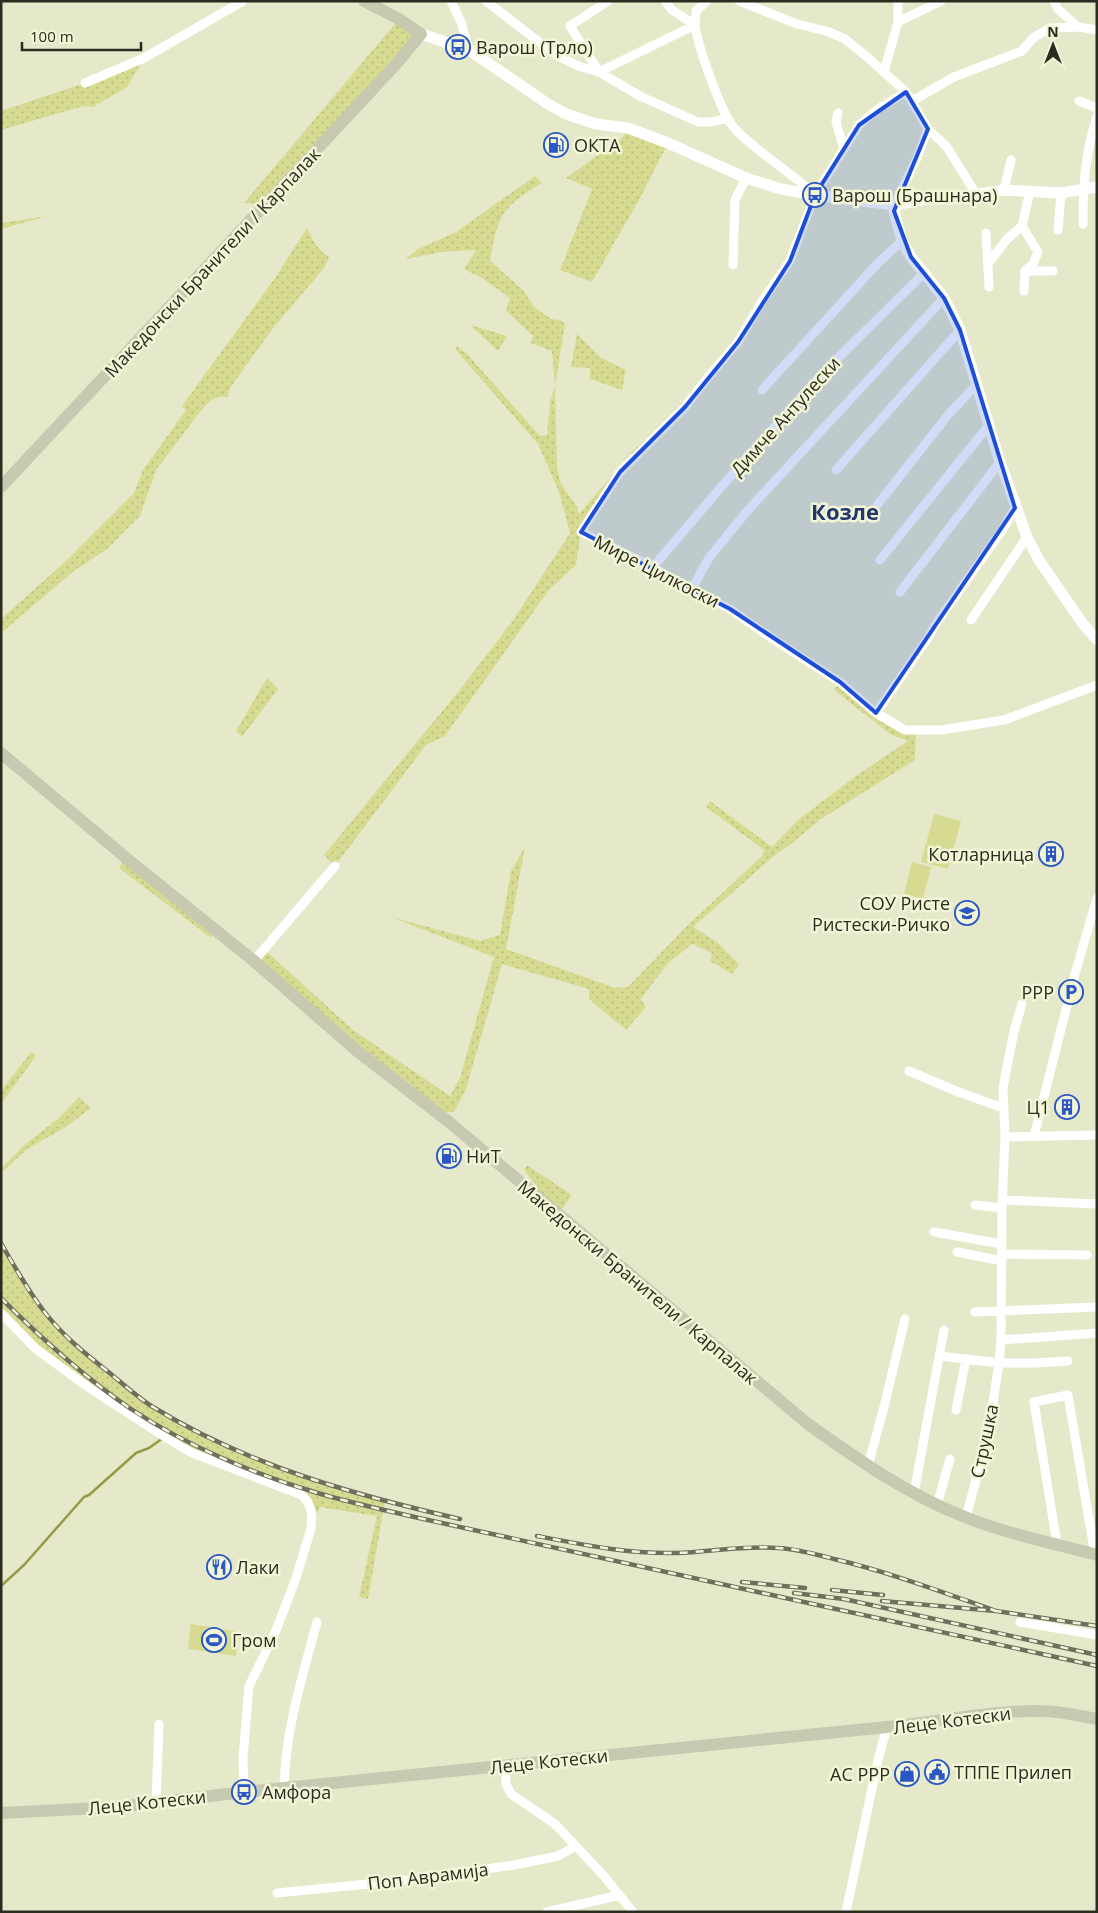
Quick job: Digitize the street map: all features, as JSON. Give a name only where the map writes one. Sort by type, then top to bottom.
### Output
[{"type":"main road","points":[[364,1],[399,19],[421,34]]},
{"type":"main road","name":"Македонски Бранители / Карпалак","points":[[1,487],[398,62],[421,34]]},
{"type":"main road","name":"Македонски Бранители / Карпалак","points":[[1,753],[125,858],[254,961],[357,1051],[449,1122],[808,1424],[868,1466],[937,1505],[1020,1535],[1096,1555]]},
{"type":"main road","name":"Леце Котески","points":[[1,1813],[82,1809],[156,1802],[505,1765],[887,1728],[1033,1711],[1078,1714],[1097,1719]]},
{"type":"street","points":[[85,83],[144,58],[243,1]]},
{"type":"street","points":[[451,1],[461,22],[469,50]]},
{"type":"street","points":[[486,1],[556,55],[578,66],[600,72],[640,96],[698,122],[712,122],[728,118]]},
{"type":"street","points":[[600,72],[570,26],[608,1]]},
{"type":"street","points":[[664,1],[672,10],[695,25]]},
{"type":"street","points":[[707,1],[696,11],[695,25],[699,44],[714,87],[733,128],[747,141],[798,179],[815,195]]},
{"type":"street","points":[[739,1],[797,24],[826,31],[845,39],[906,92],[928,129],[947,147],[976,194]]},
{"type":"street","points":[[884,72],[898,22],[898,1]]},
{"type":"street","points":[[898,22],[941,1]]},
{"type":"street","points":[[1054,1],[1058,9],[1078,27]]},
{"type":"street","points":[[600,72],[695,25]]},
{"type":"street","points":[[912,101],[954,77],[1022,51],[1033,38],[1050,28],[1078,27],[1097,30]]},
{"type":"street","points":[[421,34],[469,50],[548,104],[566,114],[596,124],[628,128],[668,143],[746,178],[781,189],[894,205],[926,199],[950,199],[1004,190],[1061,193],[1097,187]]},
{"type":"street","name":"Мире Цилкоски","points":[[906,92],[859,125],[815,195],[790,261],[761,303],[738,342],[685,407],[620,472],[581,532],[653,567],[691,590],[730,609],[840,682],[876,713],[905,730],[949,729],[1004,720],[1097,684]]},
{"type":"street","points":[[1079,101],[1097,108]]},
{"type":"street","points":[[838,113],[836,122],[844,149]]},
{"type":"street","points":[[1084,224],[1083,190],[1087,151],[1097,116]]},
{"type":"street","points":[[928,129],[917,158],[894,205],[902,241],[911,257],[944,298],[960,330],[1000,462],[1027,537],[1039,560],[1083,624],[1097,640]]},
{"type":"street","points":[[1004,190],[1010,160]]},
{"type":"street","points":[[733,265],[735,200],[746,178]]},
{"type":"street","points":[[988,264],[1007,239],[1022,226],[1030,191]]},
{"type":"street","points":[[1058,230],[1061,193]]},
{"type":"street","points":[[1022,226],[1038,252],[1034,264],[1025,271],[1024,290]]},
{"type":"street","points":[[986,233],[989,288]]},
{"type":"street","name":"Димче Антулески","points":[[762,390],[878,263],[902,241]]},
{"type":"street","points":[[1025,271],[1053,271]]},
{"type":"street","name":"Димче Антулески","points":[[653,567],[722,486],[820,377],[924,272]]},
{"type":"street","name":"Димче Антулески","points":[[691,590],[708,558],[748,510],[944,298]]},
{"type":"street","points":[[836,470],[960,330]]},
{"type":"street","points":[[878,504],[948,415],[977,384]]},
{"type":"street","points":[[880,560],[989,426]]},
{"type":"street","points":[[900,592],[1000,462]]},
{"type":"street","points":[[876,713],[928,638],[934,625],[1003,529],[1015,508]]},
{"type":"street","points":[[971,620],[1027,537]]},
{"type":"street","points":[[254,961],[335,866]]},
{"type":"street","points":[[1034,1136],[1075,974],[1097,898]]},
{"type":"street","name":"Струшка","points":[[966,1517],[988,1435],[999,1363],[1001,1340],[1005,1078],[1014,1031],[1022,1004]]},
{"type":"street","points":[[909,1071],[956,1092],[1004,1108]]},
{"type":"street","points":[[1005,1136],[1097,1136]]},
{"type":"street","points":[[975,1205],[1097,1204]]},
{"type":"street","points":[[934,1232],[1002,1244]]},
{"type":"street","points":[[957,1252],[1002,1257],[1087,1255]]},
{"type":"street","points":[[975,1312],[1097,1307]]},
{"type":"street","points":[[1,1313],[36,1349],[88,1387],[165,1437],[190,1452],[302,1495],[308,1502],[312,1514],[311,1529],[301,1563],[275,1633],[249,1686],[243,1757],[244,1792]]},
{"type":"street","points":[[868,1466],[905,1319]]},
{"type":"street","points":[[914,1493],[944,1330]]},
{"type":"street","points":[[1001,1340],[1097,1333]]},
{"type":"street","points":[[940,1356],[999,1363],[1068,1361]]},
{"type":"street","name":"Струшка","points":[[956,1410],[966,1359]]},
{"type":"street","name":"Македонски Бранители / Карпалак","points":[[1057,1544],[1034,1402],[1068,1395],[1096,1555]]},
{"type":"street","name":"Струшка","points":[[937,1505],[950,1459]]},
{"type":"street","points":[[284,1789],[284,1760],[290,1723],[318,1622]]},
{"type":"street","points":[[1020,1622],[1097,1635]]},
{"type":"street","points":[[156,1802],[158,1724]]},
{"type":"street","points":[[846,1912],[878,1760],[887,1728]]},
{"type":"street","points":[[505,1765],[506,1784],[511,1794],[555,1824],[620,1895],[633,1912]]},
{"type":"street","name":"Поп Аврамија","points":[[277,1893],[408,1880],[514,1865],[558,1856],[576,1846]]},
{"type":"street","points":[[547,1912],[620,1895]]},
{"type":"highlighted area","points":[[906,92],[928,129],[894,211],[911,257],[944,298],[960,330],[1015,508],[876,713],[840,682],[730,609],[581,532],[620,472],[685,407],[738,342],[790,261],[815,195],[859,125]]},
{"type":"green space","points":[[399,19],[421,34],[265,204],[244,203]]},
{"type":"green space","points":[[144,58],[127,87],[93,107],[84,106],[1,130],[1,111],[85,83]]},
{"type":"green space","points":[[628,128],[668,143],[640,198],[592,282],[560,270],[592,189],[566,178],[622,138]]},
{"type":"green space","points":[[535,176],[542,183],[510,206],[499,222],[490,261],[523,290],[534,307],[551,319],[560,320],[565,324],[555,386],[552,351],[531,343],[533,336],[506,311],[510,298],[482,278],[464,269],[476,250],[440,252],[406,259],[418,249],[456,232]]},
{"type":"green space","points":[[47,216],[1,229],[1,223]]},
{"type":"green space","points":[[307,228],[319,248],[329,257],[324,268],[274,327],[229,389],[228,397],[218,397],[211,400],[156,470],[140,516],[107,549],[74,571],[1,633],[1,619],[66,561],[134,493],[143,470],[186,410],[182,406],[275,278]]},
{"type":"green space","points":[[470,325],[507,336],[498,351]]},
{"type":"green space","points":[[577,334],[601,358],[626,370],[622,390],[590,379],[590,368],[571,367]]},
{"type":"green space","points":[[457,346],[468,355],[540,436],[547,435],[550,402],[555,386],[557,468],[561,484],[577,507],[579,514],[635,449],[658,429],[681,404],[685,407],[620,472],[581,532],[576,565],[549,590],[445,736],[426,745],[335,866],[324,855],[458,692],[512,622],[570,533],[559,492],[538,444],[455,349]]},
{"type":"green space","points":[[267,678],[278,689],[242,737],[236,731]]},
{"type":"green space","points":[[840,682],[876,713],[916,730],[915,760],[821,819],[775,855],[693,927],[718,943],[739,964],[732,974],[710,961],[712,953],[692,944],[667,964],[641,999],[646,1007],[626,1030],[589,999],[589,989],[502,964],[466,1089],[454,1112],[436,1112],[254,961],[264,949],[353,1030],[450,1096],[460,1078],[494,957],[391,917],[480,941],[500,935],[511,871],[525,847],[506,949],[615,988],[628,987],[687,926],[763,855],[764,850],[706,807],[710,801],[772,847],[798,820],[856,776],[908,741],[890,734],[834,690]]},
{"type":"green space","points":[[934,814],[961,821],[948,869],[921,862]]},
{"type":"green space","points":[[125,857],[214,930],[211,938],[119,868]]},
{"type":"green space","points":[[912,862],[931,867],[923,899],[904,894]]},
{"type":"green space","points":[[31,1052],[36,1056],[1,1104],[1,1091]]},
{"type":"green space","points":[[79,1097],[91,1108],[63,1129],[27,1149],[1,1173],[1,1169],[23,1146],[59,1118]]},
{"type":"green space","points":[[527,1165],[572,1195],[558,1214],[524,1170]]},
{"type":"green space","points":[[1,1243],[22,1280],[44,1312],[71,1341],[152,1407],[214,1441],[281,1469],[385,1501],[368,1599],[359,1597],[377,1516],[320,1507],[311,1529],[308,1502],[190,1452],[36,1349],[1,1313]]},
{"type":"green space","name":"Гром","points":[[191,1624],[240,1632],[236,1656],[188,1649]]},
{"type":"waterway","points":[[1,1586],[24,1565],[84,1497],[89,1495],[136,1453],[149,1448],[163,1438]]},
{"type":"railway","points":[[1,1243],[32,1294],[57,1327],[89,1356],[153,1407],[226,1446],[263,1462],[381,1500],[460,1519]]},
{"type":"railway","points":[[1,1298],[63,1356],[96,1384],[131,1409],[198,1447],[247,1469],[297,1487],[415,1517],[1097,1666]]},
{"type":"railway","points":[[537,1536],[606,1548],[658,1553],[752,1547],[792,1549],[875,1570],[996,1611]]},
{"type":"railway","points":[[742,1582],[805,1588]]},
{"type":"railway","points":[[832,1590],[883,1595]]},
{"type":"railway","points":[[794,1593],[844,1599],[1097,1655]]},
{"type":"railway","points":[[882,1601],[996,1611],[1097,1626]]},
{"type":"place","name":"Варош (Трло)","points":[[458,47]]},
{"type":"place","name":"ОКТА","points":[[556,145]]},
{"type":"place","name":"Варош (Брашнара)","points":[[815,195]]},
{"type":"place","name":"Котларница","points":[[1051,854]]},
{"type":"place","name":"СОУ Ристе Ристески-Ричко","points":[[967,913]]},
{"type":"place","name":"РРР","points":[[1071,992]]},
{"type":"place","name":"Ц1","points":[[1067,1107]]},
{"type":"place","name":"НиТ","points":[[449,1156]]},
{"type":"place","name":"Лаки","points":[[219,1567]]},
{"type":"place","name":"Гром","points":[[214,1640]]},
{"type":"place","name":"ТППЕ Прилеп","points":[[937,1772]]},
{"type":"place","name":"АС РРР","points":[[907,1774]]},
{"type":"place","name":"Амфора","points":[[244,1792]]},
{"type":"district","name":"Козле","points":[[845,511]]}]
